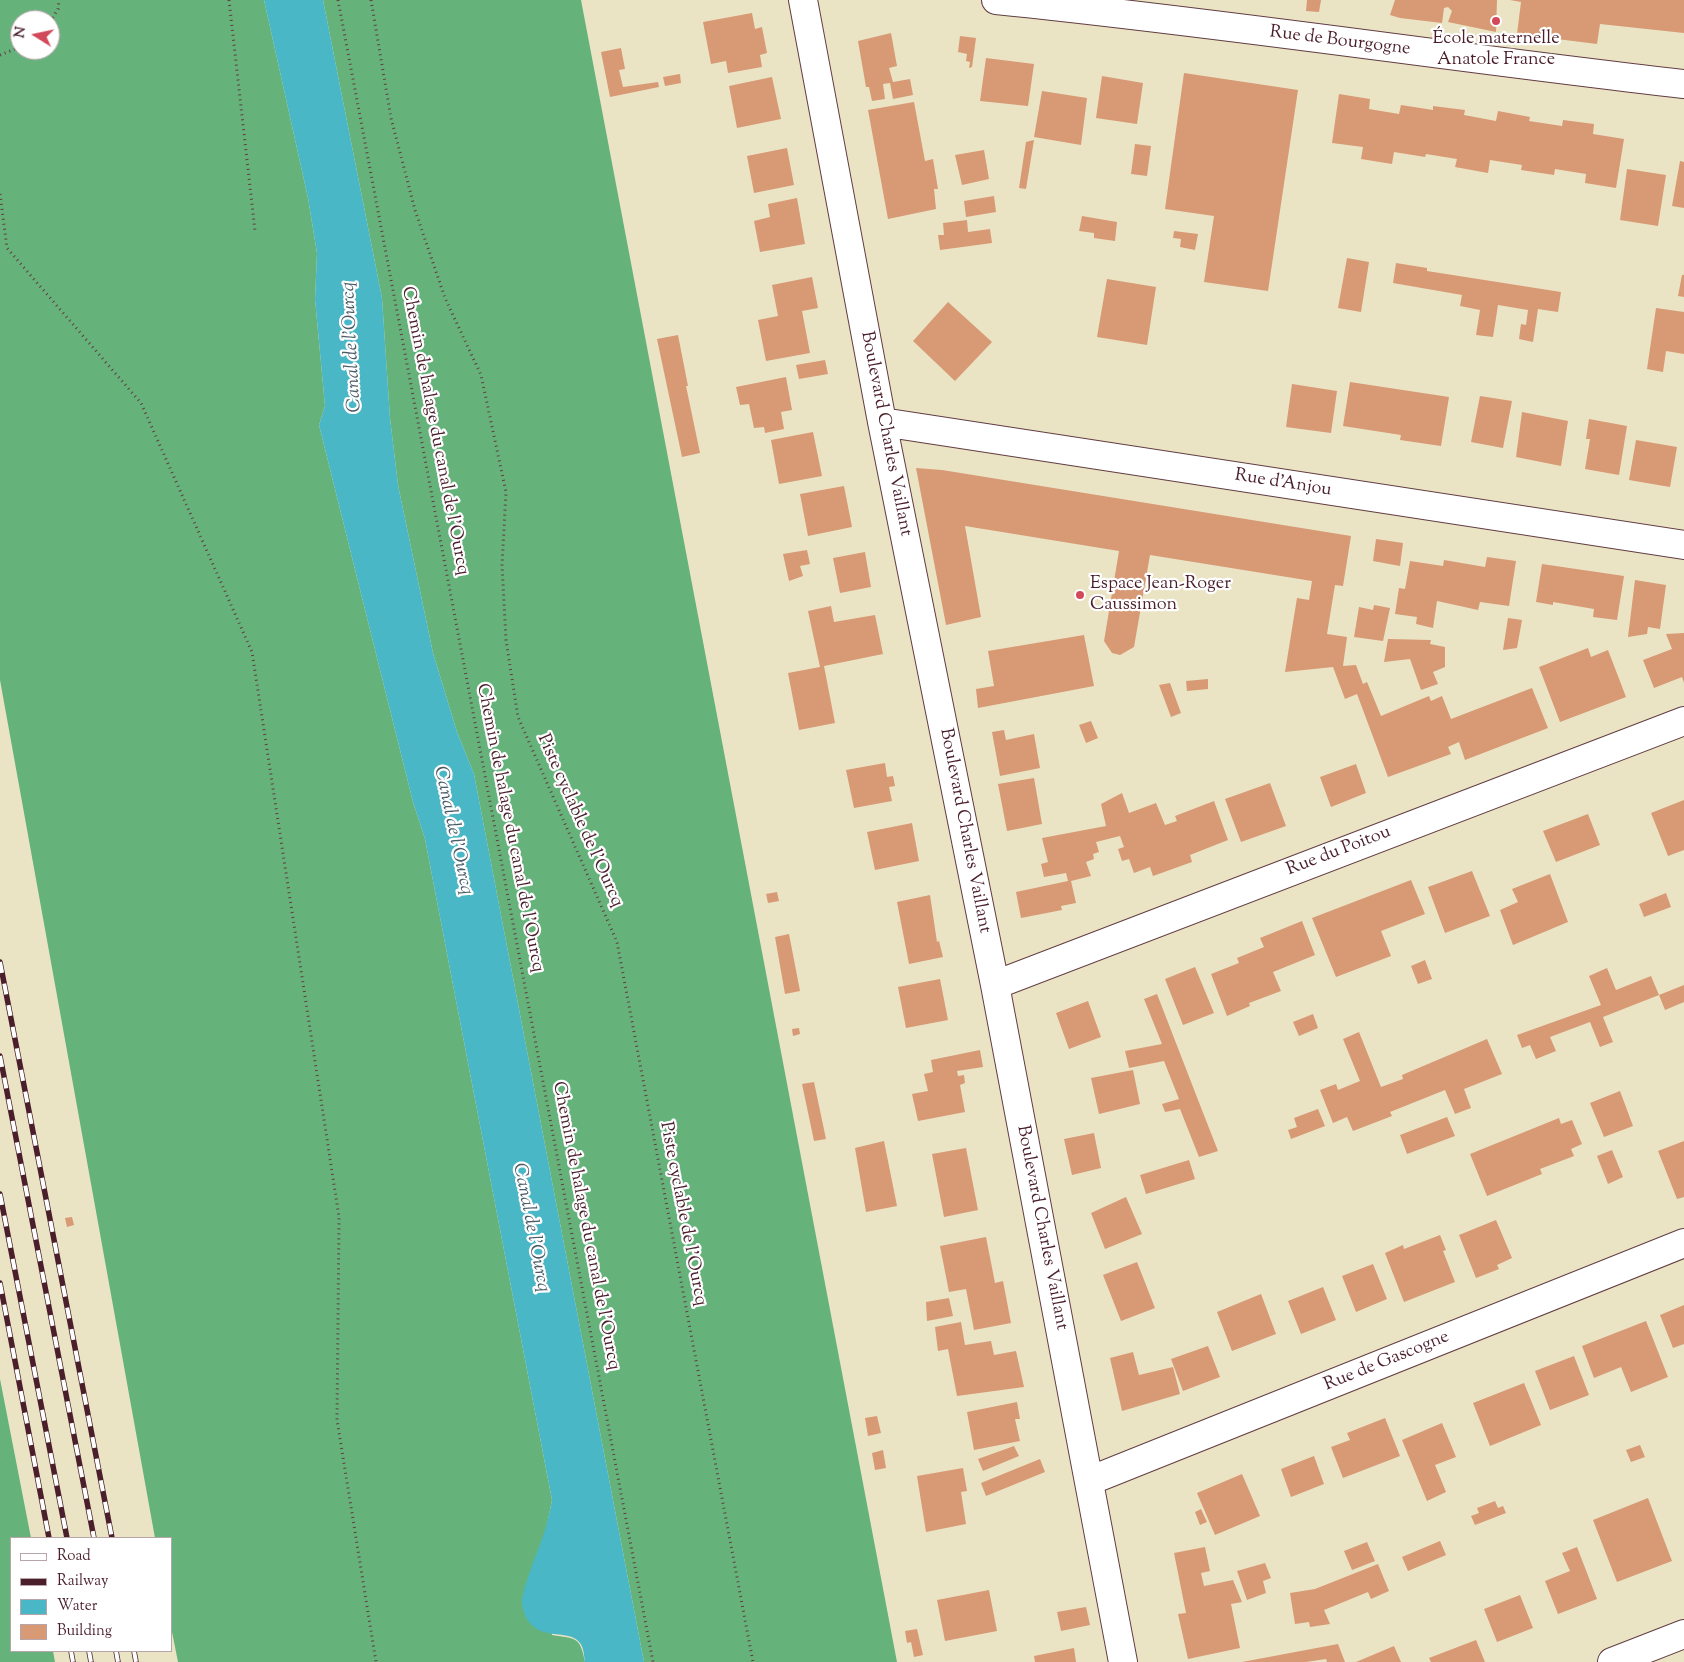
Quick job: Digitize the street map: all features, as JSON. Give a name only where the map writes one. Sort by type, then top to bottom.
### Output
[{"type":"street","name":"Boulevard Charles Vaillant","points":[[803,0],[882,422],[995,985],[1123,1662]]},
{"type":"street","name":"Rue de Bourgogne","points":[[996,0],[1084,9],[1489,62],[1684,84]]},
{"type":"street","name":"Rue d'Anjou","points":[[882,422],[1684,545]]},
{"type":"street","name":"Rue du Poitou","points":[[995,985],[1684,721]]},
{"type":"street","name":"Rue de Gascogne","points":[[1089,1481],[1684,1243]]},
{"type":"street","points":[[1612,1662],[1684,1634]]},
{"type":"path","points":[[229,0],[255,231]]},
{"type":"path","name":"Chemin de halage du canal de l'Ourcq","points":[[338,0],[653,1662]]},
{"type":"path","name":"Piste cyclable de l'Ourcq","points":[[371,0],[390,118],[415,210],[445,298],[481,375],[506,492],[502,565],[506,640],[518,717],[617,942],[753,1662]]},
{"type":"path","points":[[0,194],[7,248],[141,403],[252,652],[339,1217],[337,1420],[376,1662]]},
{"type":"green space","points":[[0,0],[264,0],[308,198],[317,253],[315,299],[325,406],[319,425],[413,802],[425,839],[552,1500],[546,1530],[552,1635],[576,1640],[581,1647],[585,1662],[178,1662],[172,1632],[172,1537],[155,1537],[0,680]]},
{"type":"green space","points":[[323,0],[581,0],[897,1662],[644,1662],[474,774],[457,732],[433,653],[398,485],[390,418],[382,298]]},
{"type":"green space","points":[[0,1379],[31,1537],[10,1537],[10,1652],[53,1652],[55,1662],[0,1662]]},
{"type":"water","name":"Canal de l'Ourcq","points":[[264,0],[323,0],[382,298],[390,418],[398,485],[433,653],[457,732],[474,774],[644,1662],[585,1662],[583,1650],[575,1638],[541,1631],[532,1626],[526,1617],[522,1604],[524,1590],[545,1530],[552,1500],[425,839],[413,802],[319,425],[325,406],[315,299],[317,253],[308,198]]},
{"type":"building","points":[[1307,0],[1321,0],[1319,12],[1306,11]]},
{"type":"building","points":[[1395,0],[1497,0],[1496,32],[1448,22],[1452,11],[1448,7],[1444,8],[1442,23],[1390,15]]},
{"type":"building","points":[[1510,0],[1684,0],[1684,33],[1600,24],[1597,44],[1517,34],[1521,2]]},
{"type":"building","points":[[752,13],[755,29],[762,27],[767,53],[760,55],[762,67],[728,73],[726,61],[711,64],[703,22]]},
{"type":"building","points":[[891,33],[897,66],[889,68],[893,82],[910,79],[913,95],[893,99],[890,83],[883,84],[885,99],[872,101],[869,87],[866,87],[858,41]]},
{"type":"building","points":[[960,36],[976,38],[972,67],[969,68],[970,62],[966,61],[967,54],[958,52]]},
{"type":"building","points":[[621,48],[625,69],[619,70],[623,87],[658,82],[659,87],[610,97],[601,52]]},
{"type":"building","points":[[986,58],[1034,64],[1028,106],[980,101]]},
{"type":"building","points":[[1184,73],[1298,90],[1268,291],[1204,282],[1214,216],[1165,209]]},
{"type":"building","points":[[680,74],[681,83],[665,86],[663,77]]},
{"type":"building","points":[[1102,76],[1143,83],[1137,124],[1096,118]]},
{"type":"building","points":[[772,77],[781,119],[737,128],[729,86]]},
{"type":"building","points":[[1042,91],[1087,98],[1081,145],[1034,137]]},
{"type":"building","points":[[1339,94],[1370,99],[1369,109],[1399,114],[1401,105],[1433,110],[1433,106],[1465,110],[1464,115],[1496,121],[1498,111],[1530,117],[1529,121],[1562,126],[1563,120],[1594,124],[1593,134],[1624,139],[1616,188],[1585,183],[1586,174],[1555,169],[1554,175],[1521,170],[1522,165],[1490,160],[1488,173],[1455,167],[1457,159],[1426,154],[1425,157],[1394,152],[1392,164],[1361,159],[1363,147],[1332,143]]},
{"type":"building","points":[[914,102],[925,161],[933,159],[938,189],[934,189],[936,209],[888,219],[868,110]]},
{"type":"building","points":[[1034,140],[1026,189],[1019,188],[1026,142]]},
{"type":"building","points":[[1135,144],[1151,146],[1147,176],[1131,174]]},
{"type":"building","points":[[787,148],[794,185],[754,193],[747,156]]},
{"type":"building","points":[[984,150],[989,179],[962,185],[955,155]]},
{"type":"building","points":[[1680,161],[1684,162],[1684,208],[1672,206]]},
{"type":"building","points":[[1627,169],[1666,175],[1658,226],[1620,220]]},
{"type":"building","points":[[994,196],[996,212],[966,217],[964,201]]},
{"type":"building","points":[[797,198],[805,244],[760,252],[754,221],[770,217],[768,204]]},
{"type":"building","points":[[1082,216],[1117,222],[1115,241],[1094,238],[1094,233],[1079,231]]},
{"type":"building","points":[[967,220],[968,232],[990,229],[992,243],[940,250],[938,235],[944,235],[943,223]]},
{"type":"building","points":[[1174,231],[1198,234],[1195,250],[1180,247],[1181,239],[1173,238]]},
{"type":"building","points":[[1347,258],[1369,262],[1361,312],[1338,308]]},
{"type":"building","points":[[1396,263],[1427,268],[1427,271],[1561,292],[1558,312],[1538,309],[1533,342],[1519,339],[1521,324],[1526,325],[1528,310],[1498,305],[1493,337],[1476,335],[1480,310],[1460,306],[1462,295],[1393,283]]},
{"type":"building","points":[[1682,275],[1684,275],[1684,297],[1678,296]]},
{"type":"building","points":[[812,277],[818,308],[802,311],[810,353],[766,361],[758,320],[778,316],[772,285]]},
{"type":"building","points":[[1107,279],[1156,287],[1147,345],[1097,337]]},
{"type":"building","points":[[948,302],[992,342],[955,381],[913,341]]},
{"type":"building","points":[[1656,308],[1684,312],[1684,354],[1666,351],[1663,372],[1647,369]]},
{"type":"building","points":[[678,335],[700,453],[682,457],[657,339]]},
{"type":"building","points":[[825,360],[828,374],[799,379],[796,365]]},
{"type":"building","points":[[786,377],[792,410],[781,412],[784,429],[765,433],[764,427],[754,428],[749,404],[740,405],[736,387]]},
{"type":"building","points":[[1350,382],[1449,397],[1441,446],[1400,440],[1401,435],[1343,426]]},
{"type":"building","points":[[1292,384],[1337,391],[1331,433],[1286,427]]},
{"type":"building","points":[[1480,396],[1512,401],[1503,448],[1471,442]]},
{"type":"building","points":[[1522,412],[1568,421],[1561,466],[1516,457]]},
{"type":"building","points":[[1589,419],[1627,426],[1619,475],[1585,469],[1590,439],[1586,439]]},
{"type":"building","points":[[813,432],[822,476],[779,484],[771,440]]},
{"type":"building","points":[[1636,440],[1677,447],[1670,487],[1629,480]]},
{"type":"building","points":[[916,468],[942,470],[1351,536],[1343,586],[1335,585],[1327,634],[1347,637],[1343,666],[1356,665],[1363,684],[1367,682],[1381,716],[1429,696],[1431,701],[1442,696],[1451,719],[1532,688],[1548,728],[1465,760],[1459,742],[1448,747],[1451,754],[1388,777],[1357,694],[1345,699],[1333,667],[1285,672],[1297,598],[1309,600],[1312,581],[1150,555],[1134,647],[1120,655],[1112,653],[1104,641],[1119,551],[965,526],[981,617],[946,625]]},
{"type":"building","points":[[844,486],[852,527],[808,536],[800,494]]},
{"type":"building","points":[[1376,539],[1403,543],[1400,566],[1373,561]]},
{"type":"building","points":[[807,550],[810,564],[800,566],[803,576],[789,581],[783,554]]},
{"type":"building","points":[[865,552],[871,587],[840,593],[833,558]]},
{"type":"building","points":[[1487,557],[1516,561],[1509,606],[1480,602],[1478,610],[1437,601],[1433,628],[1416,624],[1417,617],[1395,614],[1399,588],[1405,589],[1410,561],[1443,566],[1444,560],[1485,567]]},
{"type":"building","points":[[1542,564],[1624,576],[1617,620],[1593,617],[1594,609],[1553,602],[1553,605],[1536,602]]},
{"type":"building","points":[[1635,580],[1666,585],[1660,629],[1648,627],[1647,634],[1628,637]]},
{"type":"building","points":[[1374,605],[1390,608],[1383,641],[1354,637],[1359,607],[1373,610]]},
{"type":"building","points":[[831,606],[834,622],[875,615],[883,654],[824,666],[835,723],[799,730],[788,673],[820,667],[808,611]]},
{"type":"building","points":[[1508,618],[1522,620],[1517,648],[1503,650]]},
{"type":"building","points":[[1684,633],[1684,683],[1682,677],[1654,688],[1643,660],[1672,649],[1666,634]]},
{"type":"building","points":[[1084,635],[1094,686],[978,708],[976,689],[994,686],[988,651]]},
{"type":"building","points":[[1388,639],[1431,640],[1430,644],[1445,647],[1445,667],[1433,672],[1438,684],[1421,690],[1410,659],[1384,662]]},
{"type":"building","points":[[1588,648],[1591,657],[1608,650],[1626,697],[1560,722],[1539,667]]},
{"type":"building","points":[[1208,679],[1208,689],[1187,691],[1186,681]]},
{"type":"building","points":[[1170,683],[1181,713],[1171,717],[1159,685]]},
{"type":"building","points":[[1091,721],[1098,738],[1086,743],[1079,725]]},
{"type":"building","points":[[1004,730],[1006,740],[1034,734],[1040,768],[1000,776],[992,732]]},
{"type":"building","points":[[885,763],[887,777],[893,776],[895,786],[889,787],[892,801],[854,808],[846,770]]},
{"type":"building","points":[[1356,764],[1366,793],[1331,807],[1320,777]]},
{"type":"building","points":[[1034,778],[1042,824],[1007,831],[998,784]]},
{"type":"building","points":[[1270,783],[1286,826],[1241,842],[1225,799]]},
{"type":"building","points":[[1122,793],[1129,813],[1156,803],[1165,825],[1177,821],[1175,816],[1214,801],[1228,840],[1190,855],[1192,862],[1153,876],[1150,867],[1134,873],[1129,859],[1122,861],[1118,849],[1124,847],[1120,836],[1096,842],[1099,852],[1093,854],[1094,859],[1086,862],[1091,876],[1071,881],[1076,903],[1061,906],[1062,910],[1021,918],[1016,892],[1068,881],[1066,873],[1044,877],[1041,864],[1048,862],[1042,838],[1106,826],[1101,804]]},
{"type":"building","points":[[1684,800],[1684,850],[1668,856],[1651,813]]},
{"type":"building","points":[[1588,814],[1600,845],[1556,862],[1543,831]]},
{"type":"building","points":[[912,823],[919,861],[875,870],[867,832]]},
{"type":"building","points":[[1472,871],[1490,916],[1445,933],[1428,887]]},
{"type":"building","points":[[1550,874],[1568,922],[1513,945],[1500,910],[1518,902],[1512,889]]},
{"type":"building","points":[[1411,880],[1425,914],[1381,931],[1391,956],[1336,977],[1312,918]]},
{"type":"building","points":[[777,892],[779,901],[768,903],[766,894]]},
{"type":"building","points":[[1666,893],[1671,907],[1644,917],[1639,904]]},
{"type":"building","points":[[930,895],[937,942],[939,941],[943,957],[909,964],[897,902]]},
{"type":"building","points":[[1302,921],[1315,955],[1273,972],[1281,991],[1249,1003],[1250,1006],[1227,1016],[1211,974],[1239,963],[1237,958],[1264,947],[1260,938]]},
{"type":"building","points":[[789,934],[800,991],[785,994],[775,937]]},
{"type":"building","points":[[1425,960],[1432,979],[1418,984],[1411,966]]},
{"type":"building","points":[[1195,967],[1214,1013],[1183,1025],[1165,979]]},
{"type":"building","points":[[1607,968],[1616,990],[1651,976],[1659,995],[1603,1017],[1613,1042],[1600,1047],[1590,1022],[1550,1037],[1556,1051],[1536,1059],[1530,1045],[1522,1048],[1517,1035],[1601,1005],[1589,976]]},
{"type":"building","points":[[940,979],[948,1020],[906,1028],[898,987]]},
{"type":"building","points":[[1684,985],[1684,1002],[1665,1010],[1659,995]]},
{"type":"building","points":[[1157,994],[1218,1151],[1199,1157],[1180,1109],[1165,1112],[1162,1104],[1179,1099],[1164,1061],[1129,1068],[1125,1051],[1162,1044],[1144,999]]},
{"type":"building","points":[[1088,1001],[1101,1037],[1069,1049],[1056,1013]]},
{"type":"building","points":[[1313,1014],[1318,1028],[1299,1036],[1293,1022]]},
{"type":"building","points":[[799,1028],[800,1034],[793,1036],[792,1029]]},
{"type":"building","points":[[1359,1032],[1381,1087],[1403,1079],[1402,1075],[1487,1039],[1502,1074],[1464,1089],[1471,1108],[1455,1114],[1445,1090],[1390,1112],[1392,1116],[1353,1131],[1347,1117],[1333,1123],[1320,1090],[1336,1084],[1338,1090],[1360,1081],[1343,1039]]},
{"type":"building","points":[[980,1050],[983,1067],[957,1071],[958,1076],[964,1075],[965,1083],[960,1085],[965,1112],[918,1121],[912,1094],[928,1091],[924,1074],[933,1072],[931,1060]]},
{"type":"building","points":[[1133,1070],[1140,1104],[1099,1114],[1091,1078]]},
{"type":"building","points":[[814,1082],[826,1139],[814,1141],[802,1084]]},
{"type":"building","points":[[1620,1091],[1633,1126],[1604,1137],[1590,1103]]},
{"type":"building","points":[[1318,1109],[1325,1126],[1291,1139],[1288,1130],[1297,1127],[1294,1118]]},
{"type":"building","points":[[1447,1117],[1455,1136],[1407,1154],[1400,1135]]},
{"type":"building","points":[[1559,1118],[1561,1124],[1572,1120],[1582,1144],[1571,1149],[1574,1156],[1540,1169],[1542,1174],[1487,1196],[1470,1154]]},
{"type":"building","points":[[1094,1133],[1101,1168],[1072,1175],[1064,1139]]},
{"type":"building","points":[[884,1141],[897,1206],[866,1212],[855,1148]]},
{"type":"building","points":[[1684,1141],[1684,1197],[1677,1199],[1658,1151]]},
{"type":"building","points":[[966,1148],[978,1210],[944,1217],[932,1154]]},
{"type":"building","points":[[1612,1150],[1623,1177],[1608,1184],[1597,1156]]},
{"type":"building","points":[[1189,1160],[1195,1179],[1146,1194],[1140,1175]]},
{"type":"building","points":[[1126,1197],[1142,1234],[1105,1249],[1091,1213]]},
{"type":"building","points":[[72,1217],[74,1225],[67,1227],[65,1218]]},
{"type":"building","points":[[1496,1220],[1512,1258],[1497,1265],[1499,1269],[1476,1278],[1459,1235]]},
{"type":"building","points":[[1440,1235],[1446,1250],[1443,1251],[1455,1282],[1404,1302],[1385,1253],[1403,1245],[1404,1249]]},
{"type":"building","points":[[986,1237],[995,1283],[1003,1281],[1011,1323],[974,1330],[966,1289],[949,1292],[940,1246]]},
{"type":"building","points":[[1137,1262],[1155,1308],[1121,1321],[1103,1275]]},
{"type":"building","points":[[1373,1264],[1387,1299],[1356,1312],[1342,1276]]},
{"type":"building","points":[[1323,1287],[1336,1320],[1301,1334],[1288,1301]]},
{"type":"building","points":[[1261,1294],[1276,1334],[1232,1351],[1217,1312]]},
{"type":"building","points":[[949,1298],[953,1316],[927,1321],[926,1302]]},
{"type":"building","points":[[1684,1305],[1684,1344],[1673,1348],[1660,1315]]},
{"type":"building","points":[[1646,1321],[1668,1377],[1631,1392],[1621,1367],[1594,1378],[1582,1346]]},
{"type":"building","points":[[961,1322],[965,1345],[991,1341],[994,1355],[1016,1351],[1024,1387],[957,1396],[948,1349],[938,1351],[935,1327]]},
{"type":"building","points":[[1208,1346],[1220,1377],[1183,1391],[1171,1359]]},
{"type":"building","points":[[1133,1352],[1139,1375],[1173,1367],[1180,1394],[1122,1411],[1110,1358]]},
{"type":"building","points":[[1574,1356],[1589,1395],[1550,1410],[1535,1371]]},
{"type":"building","points":[[1524,1383],[1541,1425],[1490,1446],[1473,1403]]},
{"type":"building","points":[[1017,1402],[1020,1419],[1015,1419],[1020,1441],[974,1450],[967,1412]]},
{"type":"building","points":[[877,1416],[881,1433],[868,1436],[865,1418]]},
{"type":"building","points":[[1385,1418],[1400,1456],[1343,1478],[1331,1447],[1350,1440],[1347,1433]]},
{"type":"building","points":[[1442,1423],[1456,1457],[1435,1465],[1446,1492],[1427,1501],[1402,1440]]},
{"type":"building","points":[[1640,1445],[1645,1457],[1631,1462],[1626,1450]]},
{"type":"building","points":[[1014,1446],[1019,1456],[983,1471],[978,1459]]},
{"type":"building","points":[[883,1450],[886,1468],[875,1470],[872,1453]]},
{"type":"building","points":[[1314,1456],[1324,1484],[1291,1497],[1281,1469]]},
{"type":"building","points":[[1040,1459],[1045,1472],[986,1496],[981,1483]]},
{"type":"building","points":[[963,1468],[967,1491],[961,1492],[966,1524],[926,1532],[917,1476]]},
{"type":"building","points":[[1242,1474],[1260,1516],[1215,1535],[1197,1493]]},
{"type":"building","points":[[1648,1498],[1672,1561],[1617,1582],[1593,1520]]},
{"type":"building","points":[[1495,1501],[1498,1508],[1503,1506],[1506,1513],[1475,1525],[1471,1516],[1479,1513],[1477,1508]]},
{"type":"building","points":[[1201,1509],[1207,1522],[1200,1525],[1195,1512]]},
{"type":"building","points":[[1440,1541],[1446,1555],[1408,1571],[1402,1557]]},
{"type":"building","points":[[1367,1542],[1375,1561],[1352,1570],[1344,1551]]},
{"type":"building","points":[[1205,1547],[1210,1571],[1201,1573],[1204,1586],[1233,1580],[1242,1602],[1231,1604],[1240,1648],[1188,1659],[1178,1614],[1186,1613],[1174,1553]]},
{"type":"building","points":[[1577,1547],[1597,1599],[1558,1614],[1545,1581],[1570,1571],[1562,1553]]},
{"type":"building","points":[[1265,1563],[1271,1578],[1263,1581],[1266,1593],[1247,1600],[1237,1571]]},
{"type":"building","points":[[1378,1564],[1389,1591],[1371,1599],[1368,1592],[1324,1610],[1330,1624],[1310,1627],[1309,1622],[1295,1624],[1290,1593],[1315,1589]]},
{"type":"building","points":[[989,1590],[997,1631],[945,1641],[937,1600]]},
{"type":"building","points":[[1520,1595],[1533,1628],[1497,1642],[1484,1609]]},
{"type":"building","points":[[1086,1607],[1090,1625],[1061,1631],[1057,1612]]},
{"type":"building","points":[[917,1629],[923,1655],[914,1657],[911,1642],[907,1643],[905,1631]]},
{"type":"building","points":[[1476,1640],[1485,1662],[1431,1662],[1429,1658]]},
{"type":"building","points":[[1338,1644],[1345,1662],[1327,1662],[1326,1659],[1306,1662],[1242,1662]]},
{"type":"building","points":[[1394,1646],[1401,1662],[1356,1662]]},
{"type":"building","points":[[1074,1648],[1076,1662],[1035,1662],[1034,1656]]},
{"type":"railway","points":[[0,962],[112,1537]]},
{"type":"railway","points":[[0,1056],[94,1537]]},
{"type":"railway","points":[[0,1194],[67,1537]]},
{"type":"railway","points":[[0,1283],[49,1537]]},
{"type":"railway","points":[[71,1652],[73,1662]]},
{"type":"railway","points":[[89,1652],[91,1662]]},
{"type":"railway","points":[[116,1652],[118,1662]]},
{"type":"railway","points":[[134,1652],[136,1662]]},
{"type":"place","name":"École maternelle Anatole France","points":[[1496,21]]},
{"type":"place","name":"Espace Jean-Roger Caussimon","points":[[1080,595]]}]
